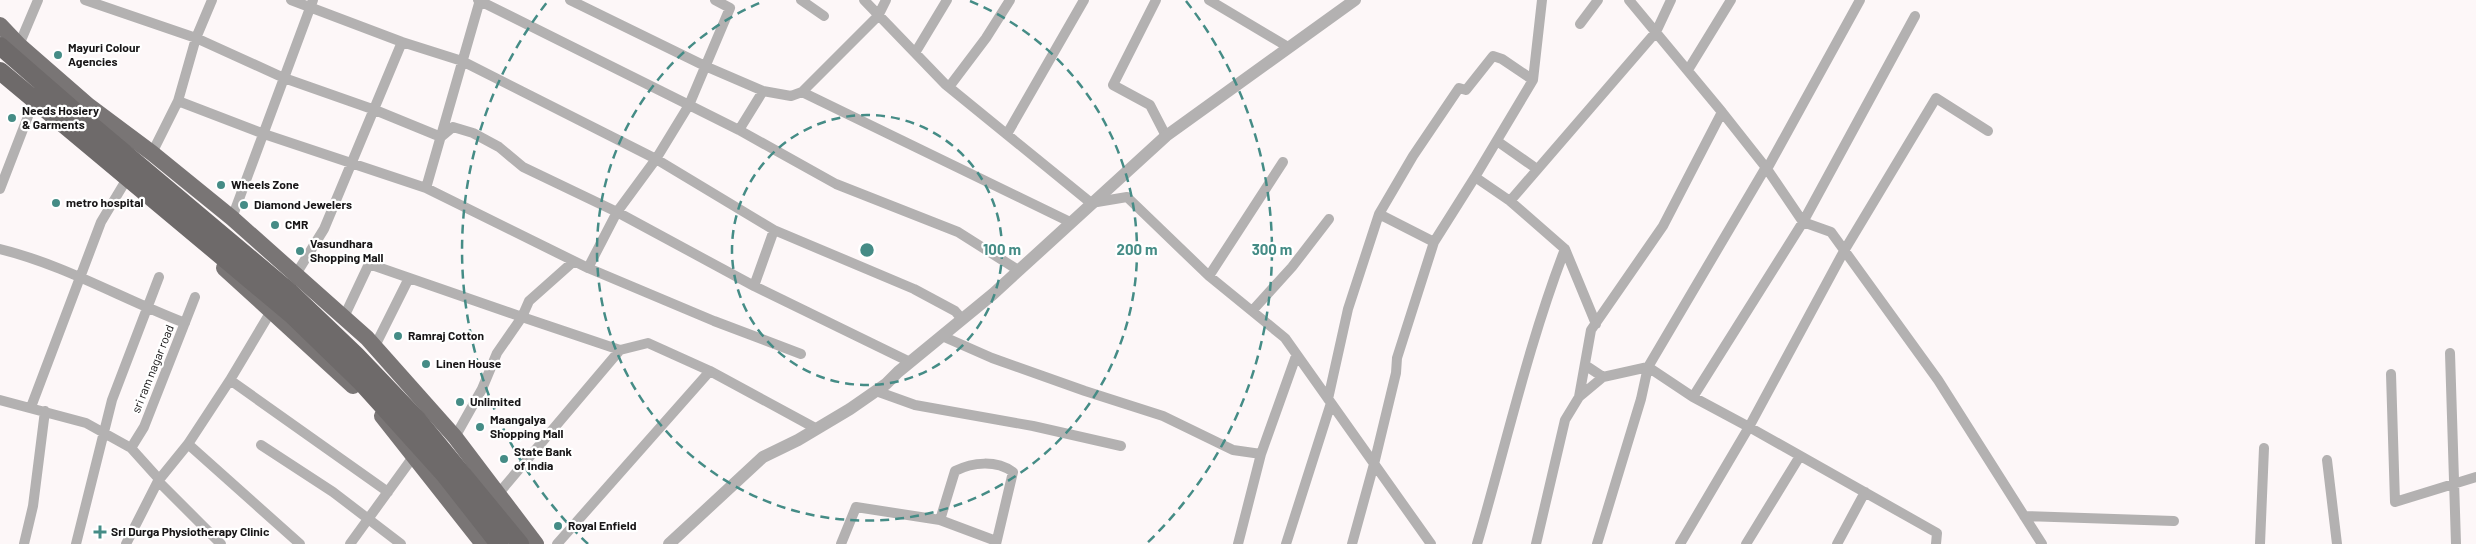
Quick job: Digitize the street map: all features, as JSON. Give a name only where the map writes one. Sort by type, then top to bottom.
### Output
[{"type":"highway","points":[[0,46],[77,114],[290,292],[350,349],[418,420],[520,544]]},
{"type":"highway","points":[[0,72],[292,315],[366,388],[444,474],[499,544]]},
{"type":"main road","points":[[0,25],[19,45],[89,106],[152,153],[232,218],[295,277],[344,317],[375,346],[455,437],[500,493],[536,544]]},
{"type":"main road","points":[[0,79],[167,216],[352,384],[385,418],[413,457],[483,544]]},
{"type":"street","points":[[19,45],[38,0]]},
{"type":"street","points":[[85,0],[98,2],[196,38],[284,78],[375,110],[441,137]]},
{"type":"street","points":[[152,153],[178,101],[196,38],[212,0]]},
{"type":"street","points":[[291,0],[312,4],[402,42],[462,61],[656,159],[774,230],[914,289],[955,311],[962,319]]},
{"type":"street","points":[[426,188],[479,0],[740,130],[836,184],[958,232],[1018,270]]},
{"type":"street","points":[[570,0],[705,66],[763,91],[791,96],[802,92],[878,16],[886,0]]},
{"type":"street","points":[[588,268],[617,212],[656,159],[689,105],[733,4],[715,0]]},
{"type":"street","points":[[801,0],[824,16]]},
{"type":"street","points":[[864,0],[949,87],[1091,203],[1127,197],[1209,276],[1285,338],[1431,544]]},
{"type":"street","points":[[915,53],[947,0]]},
{"type":"street","points":[[949,87],[986,38],[1010,0]]},
{"type":"street","points":[[1007,134],[1084,0]]},
{"type":"street","points":[[1156,0],[1113,84],[1150,105],[1166,136]]},
{"type":"street","points":[[1208,0],[1288,47]]},
{"type":"street","points":[[669,544],[763,456],[817,429],[876,392],[1018,270],[1166,136],[1355,0]]},
{"type":"street","points":[[1352,544],[1374,464],[1396,373],[1397,358],[1434,242],[1533,80],[1542,0]]},
{"type":"street","points":[[1580,24],[1598,0]]},
{"type":"street","points":[[1629,0],[1766,168],[1803,222],[1830,232],[1938,380],[2042,544]]},
{"type":"street","points":[[1510,201],[1656,32],[1671,0]]},
{"type":"street","points":[[1688,70],[1731,0]]},
{"type":"street","points":[[1598,544],[1641,399],[1648,367],[1766,168],[1860,0]]},
{"type":"street","points":[[232,218],[312,4]]},
{"type":"street","points":[[1693,397],[1803,222],[1915,16]]},
{"type":"street","points":[[295,277],[324,229],[402,42]]},
{"type":"street","points":[[1286,544],[1329,401],[1348,309],[1379,214],[1413,156],[1459,88],[1466,90],[1493,56],[1502,58],[1533,80]]},
{"type":"street","points":[[740,130],[763,91]]},
{"type":"street","points":[[802,92],[1070,222]]},
{"type":"street","points":[[1680,544],[1749,427],[1844,251],[1936,98],[1988,131]]},
{"type":"street","points":[[178,101],[264,134],[426,188],[588,268],[714,321],[801,354]]},
{"type":"street","points":[[0,188],[32,106]]},
{"type":"street","points":[[1579,397],[1592,330],[1663,226],[1722,112]]},
{"type":"street","points":[[441,137],[453,127],[473,133],[499,147],[523,168],[617,212],[754,286],[910,362]]},
{"type":"street","points":[[1497,141],[1537,169]]},
{"type":"street","points":[[1209,276],[1283,162]]},
{"type":"street","points":[[1475,177],[1510,201],[1565,249],[1596,324]]},
{"type":"street","points":[[32,407],[101,222],[125,182]]},
{"type":"street","points":[[1379,214],[1434,242]]},
{"type":"street","points":[[1252,311],[1292,267],[1329,219]]},
{"type":"street","points":[[754,286],[774,230]]},
{"type":"street","points":[[0,249],[31,256],[81,276],[147,309],[185,322]]},
{"type":"street","points":[[1477,544],[1519,386],[1546,299],[1565,249]]},
{"type":"street","points":[[455,437],[482,389],[497,353],[522,317],[529,301],[574,261]]},
{"type":"street","points":[[344,317],[369,264],[620,350],[648,343],[710,371],[817,429]]},
{"type":"street","points":[[76,544],[112,400],[160,277]]},
{"type":"street","points":[[375,346],[409,278]]},
{"type":"street","name":"sri ram nagar road","points":[[131,448],[144,427],[195,297]]},
{"type":"street","points":[[126,544],[158,481],[188,444],[230,380],[272,310]]},
{"type":"street","points":[[942,336],[992,358],[1084,391],[1163,416],[1233,450],[1261,454]]},
{"type":"street","points":[[500,493],[620,350]]},
{"type":"street","points":[[2450,353],[2456,544]]},
{"type":"street","points":[[1238,544],[1261,454],[1296,356]]},
{"type":"street","points":[[1585,365],[1603,377]]},
{"type":"street","points":[[1536,544],[1565,420],[1579,397],[1603,377],[1648,367],[1693,397],[1937,533],[1936,544]]},
{"type":"street","points":[[557,544],[710,371]]},
{"type":"street","points":[[2391,374],[2395,502],[2476,477]]},
{"type":"street","points":[[230,380],[388,492]]},
{"type":"street","points":[[876,392],[915,405],[1033,426],[1121,446]]},
{"type":"street","points":[[0,400],[32,407],[86,423],[131,448],[158,478],[158,481],[221,544]]},
{"type":"street","points":[[24,544],[33,506],[45,411]]},
{"type":"street","points":[[188,444],[300,544]]},
{"type":"street","points":[[262,444],[332,492],[401,544]]},
{"type":"street","points":[[2260,544],[2264,448]]},
{"type":"street","points":[[1746,544],[1800,456]]},
{"type":"street","points":[[350,544],[413,457]]},
{"type":"street","points":[[2327,460],[2336,544]]},
{"type":"street","points":[[841,544],[856,507],[940,520],[996,543],[1013,472],[1003,465],[971,465],[955,471],[940,520]]},
{"type":"street","points":[[1836,544],[1865,492]]},
{"type":"street","points":[[2024,516],[2174,522]]},
{"type":"place","name":"Mayuri Colour Agencies","points":[[58,55]]},
{"type":"place","name":"Needs Hosiery & Garments","points":[[12,118]]},
{"type":"place","name":"Wheels Zone","points":[[221,185]]},
{"type":"place","name":"metro hospital","points":[[56,203]]},
{"type":"place","name":"Diamond Jewelers","points":[[244,205]]},
{"type":"place","name":"CMR","points":[[275,225]]},
{"type":"place","name":"Vasundhara Shopping Mall","points":[[300,251]]},
{"type":"place","name":"Ramraj Cotton","points":[[398,336]]},
{"type":"place","name":"Linen House","points":[[426,364]]},
{"type":"place","name":"Unlimited","points":[[460,402]]},
{"type":"place","name":"Maangalya Shopping Mall","points":[[480,427]]},
{"type":"place","name":"State Bank of India","points":[[504,459]]},
{"type":"place","name":"Royal Enfield","points":[[558,526]]},
{"type":"place","name":"Sri Durga Physiotherapy Clinic","points":[[100,532]]}]
